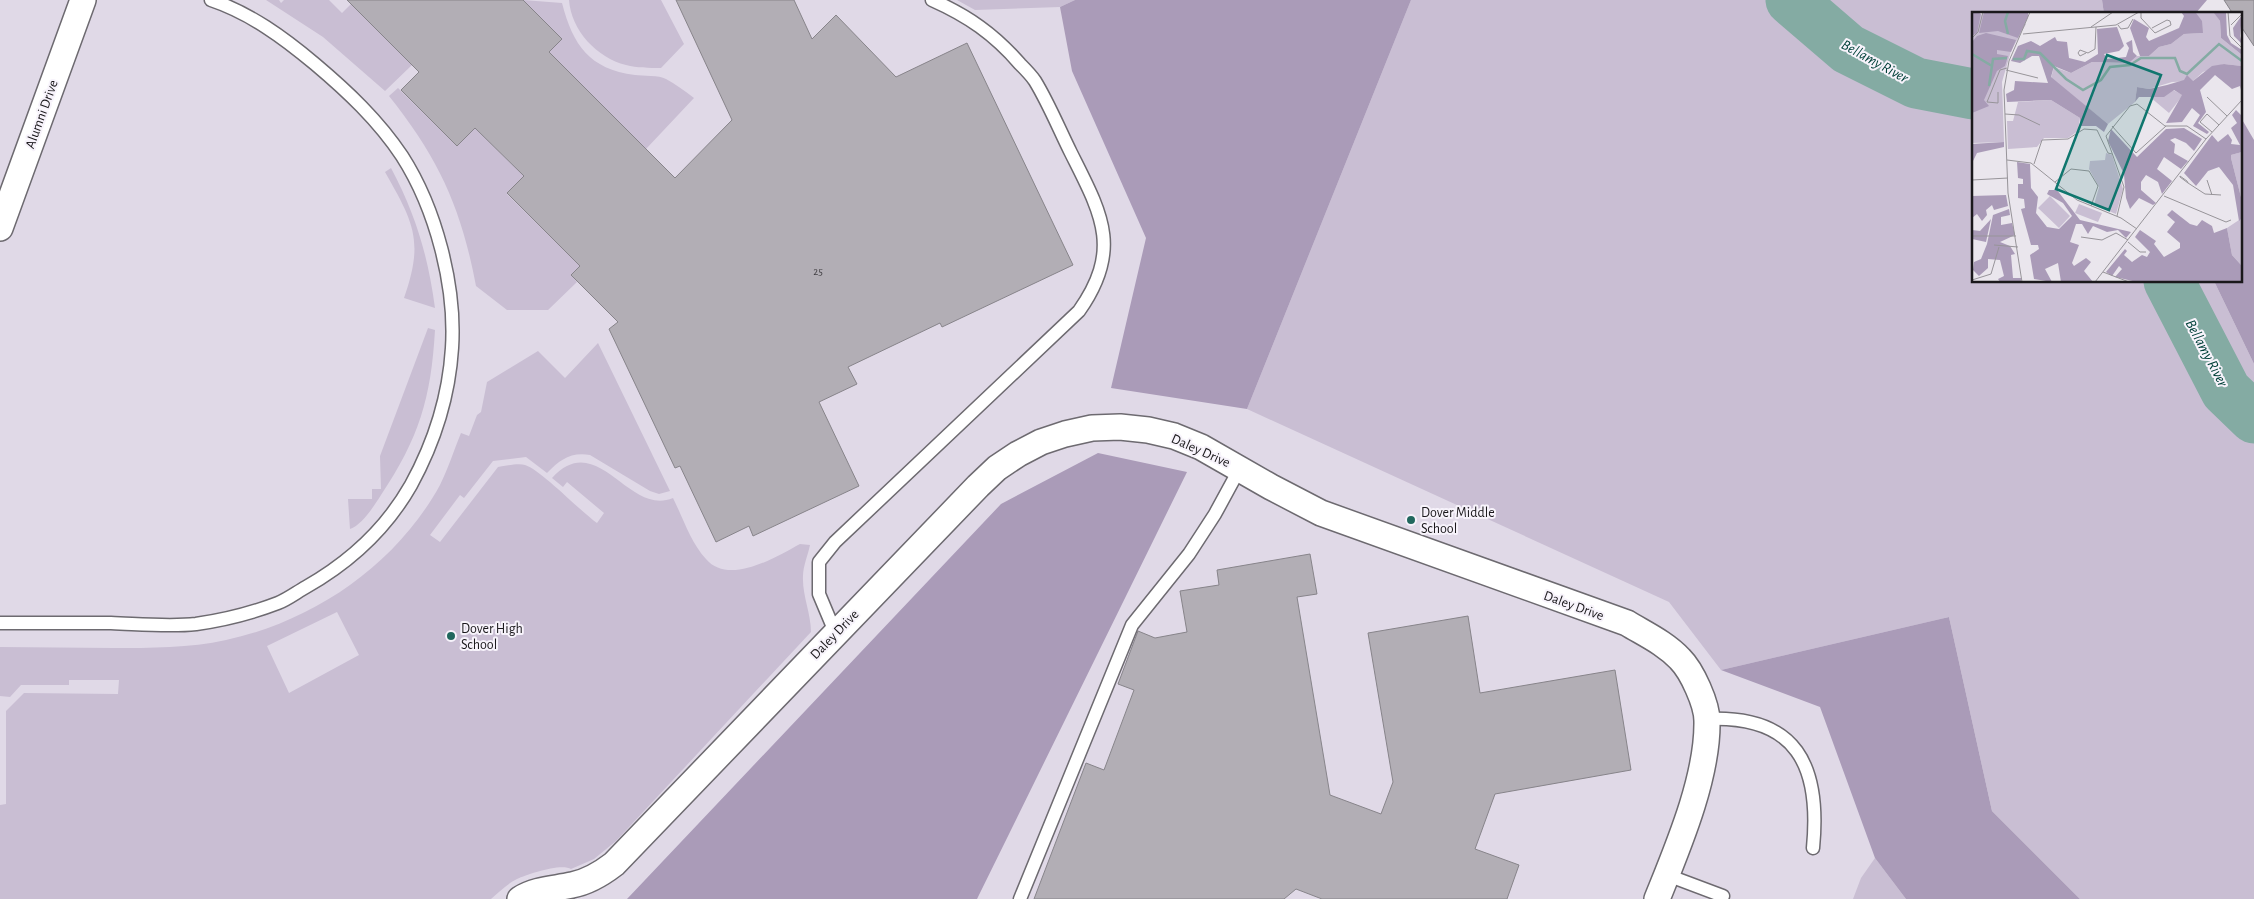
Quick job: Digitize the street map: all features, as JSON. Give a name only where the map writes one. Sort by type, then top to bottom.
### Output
[{"type":"street","name":"Alumni Drive","points":[[0,228],[83,0]]},
{"type":"street","name":"Daley Drive","points":[[520,899],[539,890],[574,885],[590,879],[614,864],[835,632],[990,474],[1018,454],[1041,442],[1092,428],[1120,427],[1148,430],[1174,436],[1201,447],[1321,513],[1627,623],[1660,642],[1681,660],[1698,688],[1707,718],[1701,769],[1682,834],[1657,899]]},
{"type":"lane","points":[[0,623],[194,624],[235,617],[280,602],[326,576],[358,551],[385,524],[405,495],[420,468],[437,428],[446,390],[452,348],[450,300],[438,238],[425,199],[402,157],[373,118],[334,79],[293,46],[263,26],[227,6],[211,0]]},
{"type":"lane","points":[[835,632],[819,594],[819,562],[835,542],[1078,311],[1096,281],[1102,262],[1104,242],[1102,222],[1091,194],[1035,80],[1006,47],[976,22],[932,0]]},
{"type":"lane","points":[[1020,899],[1132,625],[1189,554],[1215,514],[1240,468]]},
{"type":"lane","points":[[1707,718],[1732,718],[1753,722],[1772,728],[1787,740],[1799,757],[1808,776],[1815,803],[1813,848]]},
{"type":"lane","points":[[1667,875],[1723,896]]},
{"type":"shaded area","name":"Dover High School","points":[[0,0],[1723,0],[1919,506],[1991,819],[2056,899],[0,899]]},
{"type":"shaded area","points":[[266,0],[279,0],[281,3],[284,0],[329,0],[342,13],[351,4],[412,65],[385,91],[323,37]]},
{"type":"shaded area","points":[[523,0],[562,3],[566,18],[578,43],[595,61],[619,72],[666,79],[694,98],[646,149],[549,52],[562,39]]},
{"type":"shaded area","points":[[569,0],[661,0],[684,44],[661,68],[634,67],[615,61],[596,49],[580,32],[571,11]]},
{"type":"shaded area","points":[[957,0],[1075,0],[1060,7],[975,10]]},
{"type":"shaded area","points":[[1075,0],[1411,0],[1247,409],[1111,388],[1146,238],[1072,71],[1060,7]]},
{"type":"shaded area","points":[[1411,0],[2102,0],[2104,12],[1972,12],[1972,282],[2214,282],[2254,364],[2254,899],[2080,899],[1992,811],[1949,617],[1721,670],[1669,602],[1247,409]]},
{"type":"shaded area","points":[[2102,0],[2207,0],[2197,12],[2104,12]]},
{"type":"shaded area","points":[[398,88],[457,146],[475,128],[524,176],[507,194],[580,266],[571,275],[577,282],[548,310],[507,310],[476,286],[463,232],[446,185],[422,141],[389,96]]},
{"type":"shaded area","points":[[2242,119],[2254,140],[2254,364],[2214,282],[2242,282]]},
{"type":"shaded area","points":[[391,168],[400,185],[420,236],[429,271],[435,308],[404,298],[414,261],[413,233],[403,205],[385,172]]},
{"type":"shaded area","points":[[428,328],[435,330],[433,355],[426,398],[414,436],[405,455],[375,504],[363,519],[350,529],[348,499],[372,499],[372,489],[381,489],[380,456]]},
{"type":"shaded area","points":[[598,343],[670,491],[659,494],[650,491],[590,455],[583,454],[566,458],[547,473],[526,457],[493,461],[464,498],[460,495],[430,535],[440,542],[498,467],[515,464],[525,465],[541,474],[597,523],[604,513],[567,482],[563,487],[552,478],[569,465],[584,463],[599,467],[642,496],[657,501],[673,498],[696,546],[706,559],[716,567],[727,570],[740,570],[766,562],[800,544],[810,545],[804,568],[803,583],[811,632],[616,841],[594,859],[571,869],[552,868],[517,879],[491,899],[0,899],[0,805],[6,804],[6,711],[24,693],[118,694],[119,680],[69,680],[69,685],[21,685],[10,697],[0,696],[0,647],[156,648],[184,646],[226,640],[259,631],[290,619],[321,604],[350,585],[376,564],[422,514],[440,485],[461,433],[469,436],[477,415],[481,412],[487,382],[538,351],[565,378]],"holes":[[[337,612],[359,655],[289,693],[267,646]]]},
{"type":"shaded area","points":[[1098,453],[1187,472],[977,899],[627,899],[1001,504]]},
{"type":"shaded area","points":[[1949,617],[1992,811],[2080,899],[1906,899],[1875,858],[1820,707],[1721,670]]},
{"type":"shaded area","points":[[1875,858],[1906,899],[1853,899],[1861,878]]},
{"type":"building","points":[[347,0],[523,0],[562,39],[549,52],[675,178],[732,120],[676,0],[794,0],[812,39],[836,15],[896,77],[967,43],[1073,265],[942,327],[940,323],[848,367],[857,384],[819,402],[859,486],[753,536],[749,526],[716,542],[680,466],[675,468],[609,329],[618,322],[571,275],[580,266],[507,193],[524,176],[475,128],[457,146],[401,90],[419,72]]},
{"type":"building","points":[[2224,0],[2254,0],[2254,46],[2242,28],[2242,12],[2232,12]]},
{"type":"building","points":[[1310,554],[1317,594],[1297,597],[1330,795],[1381,814],[1393,782],[1368,633],[1468,616],[1480,693],[1615,670],[1631,770],[1495,794],[1475,849],[1519,865],[1507,899],[1322,899],[1296,889],[1284,899],[1034,899],[1086,763],[1104,770],[1134,690],[1118,684],[1138,631],[1155,638],[1187,632],[1180,591],[1219,585],[1217,570]]},
{"type":"waterway","name":"Bellamy River","points":[[1791,0],[1848,49],[1916,83],[1972,94]]},
{"type":"waterway","name":"Bellamy River","points":[[2170,282],[2226,391],[2254,418]]},
{"type":"place","name":"Dover Middle School","points":[[1411,520]]},
{"type":"place","name":"Dover High School","points":[[451,636]]}]
